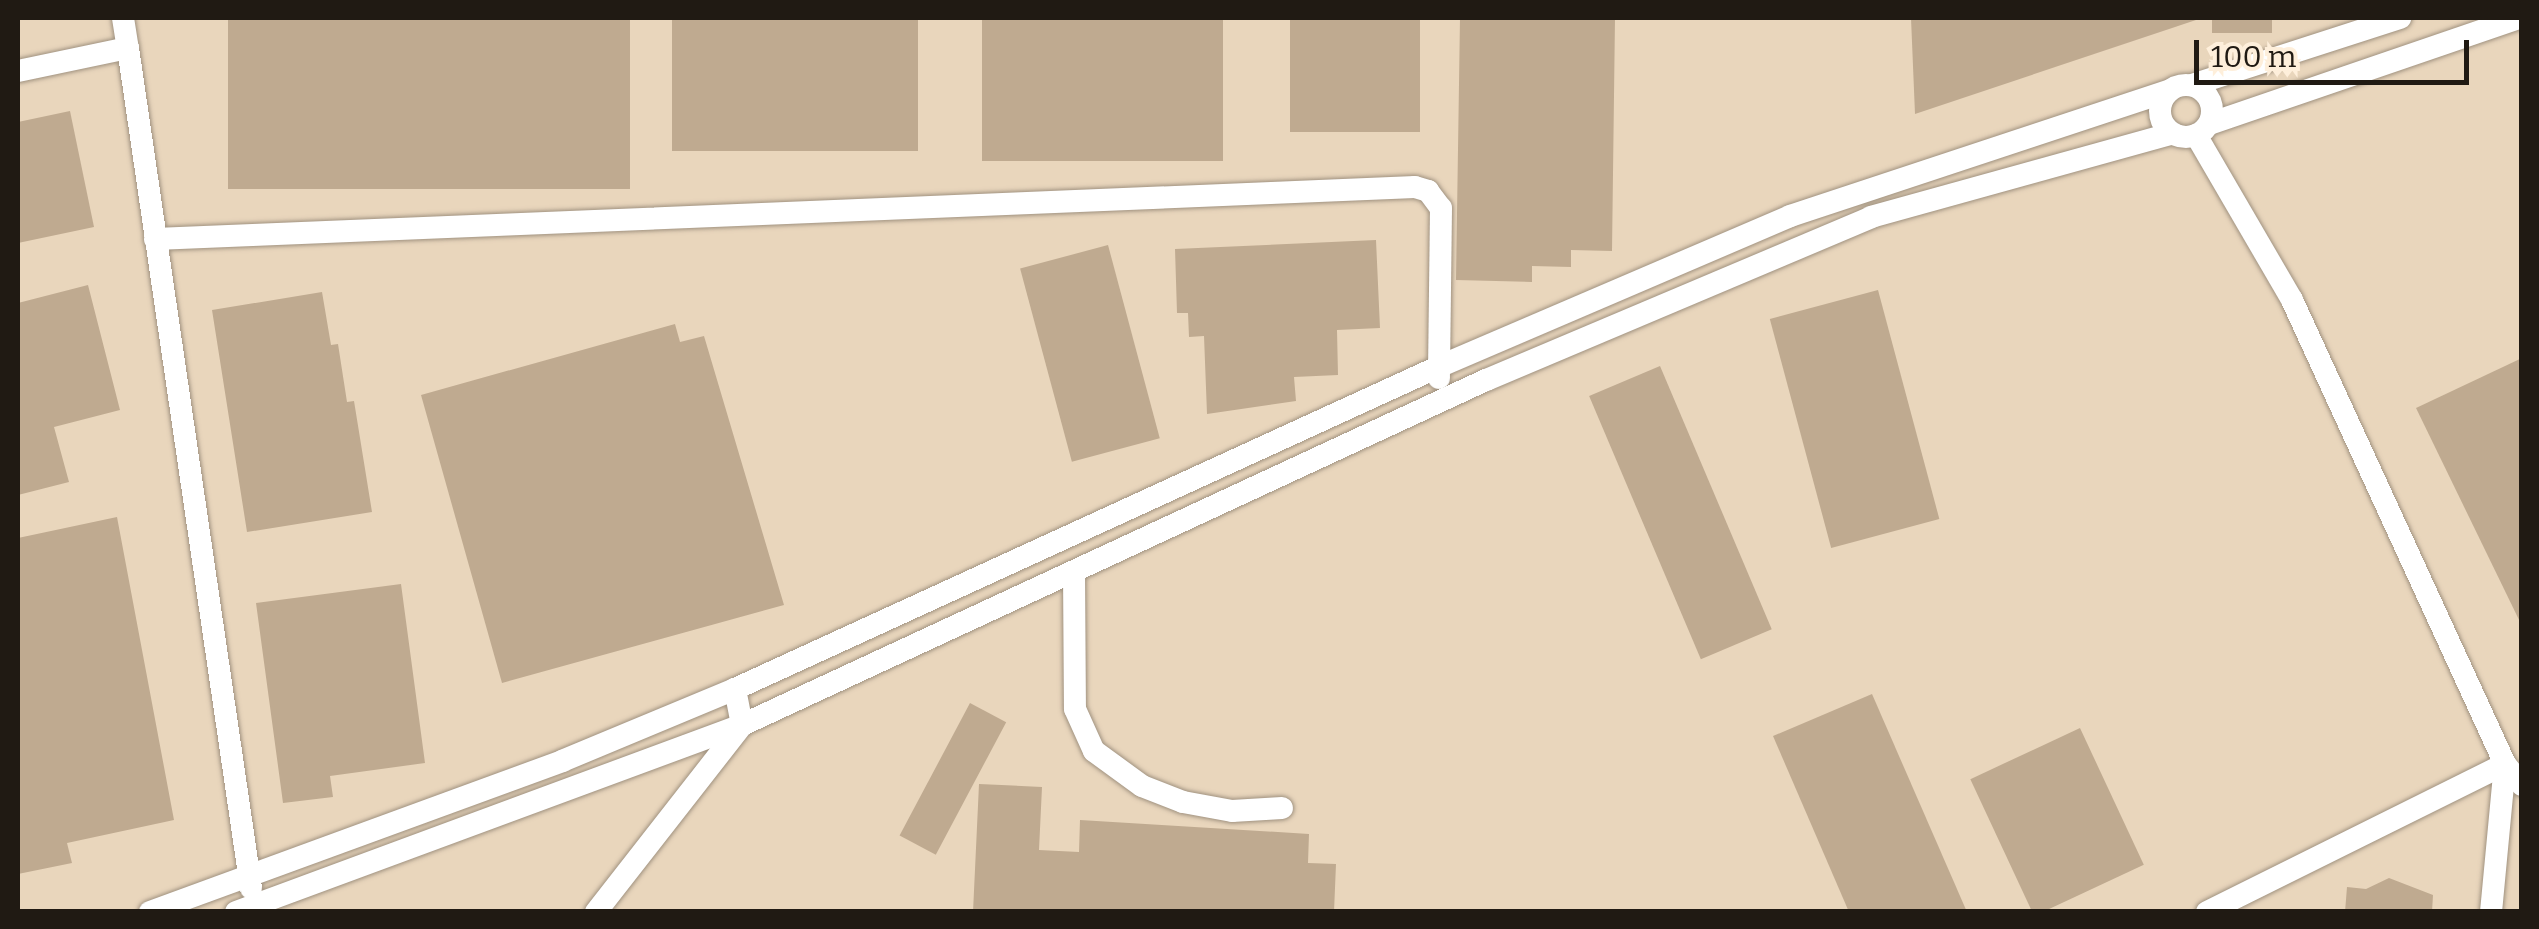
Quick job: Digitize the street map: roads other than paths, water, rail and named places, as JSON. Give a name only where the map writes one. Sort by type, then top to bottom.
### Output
[{"type":"street","points":[[123,18],[248,876],[245,908],[742,726],[1441,401],[1871,217],[2193,131],[2518,18]]},
{"type":"street","points":[[150,912],[735,689],[1438,368],[1790,216],[2400,18]]},
{"type":"street","points":[[18,71],[128,48]]},
{"type":"street","points":[[2192,85],[2210,101],[2193,131]]},
{"type":"street","points":[[2169,91],[2160,113],[2193,131],[2292,300],[2505,764],[2522,786]]},
{"type":"street","points":[[156,239],[1414,187],[1428,191],[1441,208],[1441,401]]},
{"type":"street","points":[[1074,572],[1075,709],[1094,751],[1132,780],[1183,802],[1232,810],[1282,808]]},
{"type":"street","points":[[596,912],[742,726],[735,689]]},
{"type":"street","points":[[2206,912],[2505,764]]},
{"type":"street","points":[[2491,912],[2505,764]]}]
